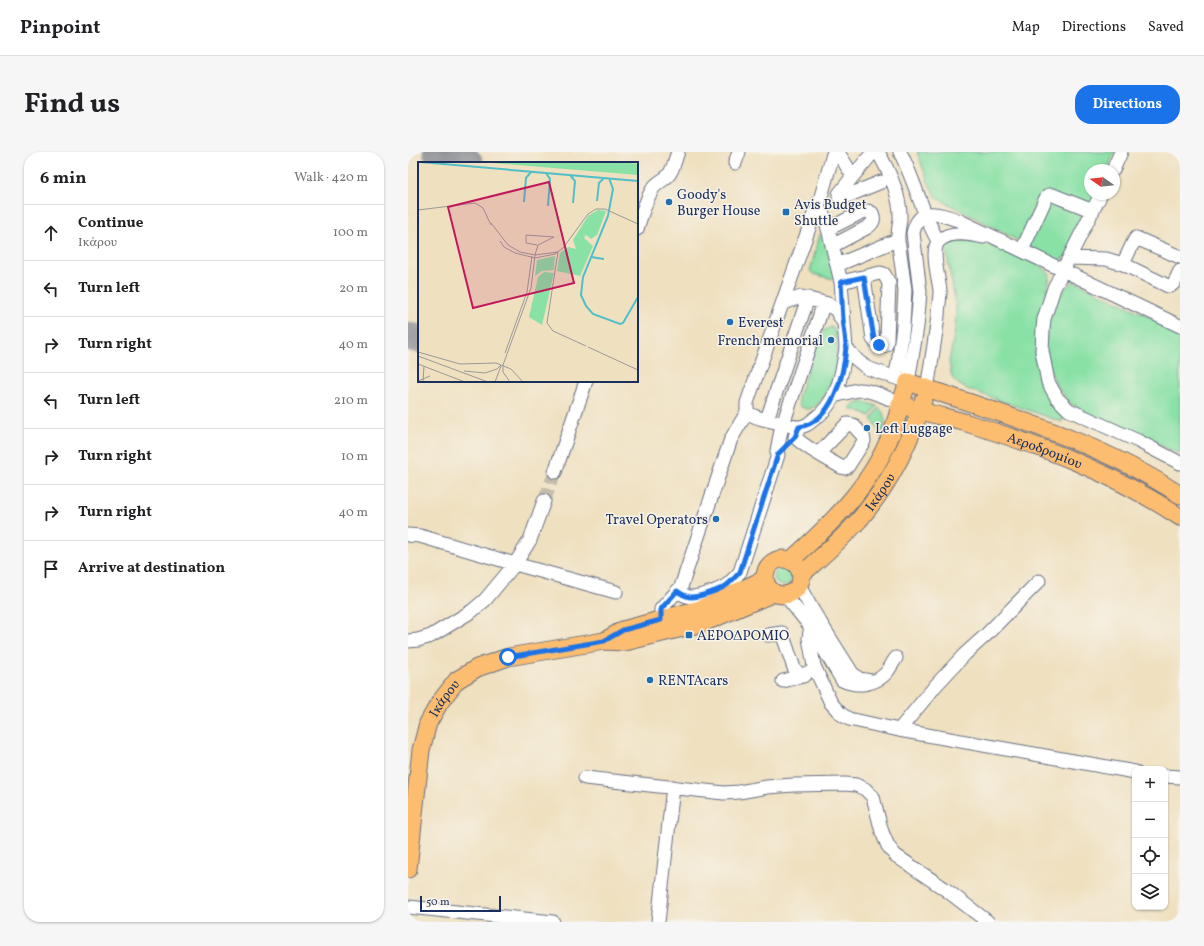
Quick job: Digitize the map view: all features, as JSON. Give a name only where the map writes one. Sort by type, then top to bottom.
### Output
[{"type":"main road","name":"Αεροδρομίου","points":[[901,380],[1042,427],[1092,447],[1140,470],[1180,495]]},
{"type":"main road","name":"Ικάρου","points":[[790,561],[822,532],[847,505],[864,483],[878,460],[891,433],[900,404],[901,380]]},
{"type":"main road","name":"Ικάρου","points":[[408,869],[421,750],[428,723],[440,702],[457,680],[477,668],[508,657],[604,641],[625,642],[703,624],[785,585],[835,545],[860,519],[879,493],[905,447],[920,412],[927,389]]},
{"type":"main road","name":"Αεροδρομίου","points":[[900,404],[920,412],[968,424],[1041,447],[1085,465],[1121,483],[1180,517]]},
{"type":"main road","points":[[784,560],[790,561],[799,569],[785,585],[768,567],[773,563],[784,560]]},
{"type":"main road","name":"Ικάρου","points":[[604,641],[623,630],[785,585]]},
{"type":"street","points":[[638,226],[652,188],[666,178],[670,173],[678,152]]},
{"type":"street","points":[[900,152],[908,168],[932,231],[938,241]]},
{"type":"street","points":[[1115,164],[1121,152]]},
{"type":"street","points":[[836,153],[853,176]]},
{"type":"street","points":[[661,620],[661,609],[681,587],[731,439],[747,412],[747,403],[814,214],[817,211],[836,153]]},
{"type":"street","points":[[881,182],[841,198],[839,196],[853,176],[874,154],[895,191],[899,204],[900,219],[897,240],[905,290],[903,326],[898,364],[901,380]]},
{"type":"street","points":[[1022,250],[1046,198],[1049,195],[1053,195],[1093,211]]},
{"type":"street","points":[[1098,200],[1064,271],[1054,288],[1047,309],[1042,329],[1042,340],[1044,368],[1048,382],[1057,398],[1069,410],[1138,441],[1180,463]]},
{"type":"street","points":[[778,454],[797,432],[821,415],[828,407],[834,396],[843,367],[846,348],[841,282],[824,214],[817,211]]},
{"type":"street","points":[[828,229],[862,212],[868,211],[872,213],[874,218],[873,223],[868,227],[832,246]]},
{"type":"street","points":[[901,380],[917,327],[920,292],[913,233],[914,225],[926,214],[937,214],[960,221],[1180,326]]},
{"type":"street","points":[[927,389],[940,292],[935,253],[938,241],[944,237],[956,234],[977,236],[1002,242]]},
{"type":"street","points":[[1123,264],[1136,238],[1180,257]]},
{"type":"street","points":[[837,265],[897,240]]},
{"type":"street","points":[[1070,258],[1106,259],[1123,264],[1168,286],[1173,284],[1180,271]]},
{"type":"street","points":[[841,282],[864,277],[880,274],[884,274],[887,278],[887,340],[886,345],[883,346],[879,345],[874,339],[864,277]]},
{"type":"street","points":[[783,302],[796,298],[808,298],[824,303],[833,306],[841,316],[843,322]]},
{"type":"street","points":[[766,420],[808,298]]},
{"type":"street","points":[[677,591],[684,596],[697,597],[725,586],[740,572],[778,454],[778,444],[783,424],[824,303]]},
{"type":"street","points":[[917,327],[925,326],[936,329]]},
{"type":"street","points":[[846,348],[867,368],[901,380]]},
{"type":"street","points":[[554,472],[586,382]]},
{"type":"street","points":[[834,396],[858,390],[884,396],[900,404]]},
{"type":"street","points":[[747,412],[766,420],[783,424],[797,432],[799,441],[819,453]]},
{"type":"street","points":[[408,641],[431,636],[472,611],[485,600],[515,564],[530,540],[544,501]]},
{"type":"street","points":[[408,535],[420,536],[616,592]]},
{"type":"street","points":[[899,730],[964,654],[986,635],[1039,581]]},
{"type":"street","points":[[785,585],[813,611],[852,673],[860,678],[872,682]]},
{"type":"street","points":[[785,585],[842,680],[849,684],[872,682],[887,672],[896,658]]},
{"type":"street","points":[[813,611],[809,638],[814,666],[831,703],[841,714],[849,719],[899,730],[1132,771]]},
{"type":"street","points":[[768,635],[782,633],[794,668],[803,676]]},
{"type":"street","points":[[784,681],[803,676],[814,666]]},
{"type":"street","points":[[1168,776],[1180,777]]},
{"type":"street","points":[[585,778],[731,793],[781,785],[845,784],[860,787],[869,792],[873,797],[882,832],[888,846],[895,855],[945,889],[988,922]]},
{"type":"street","points":[[658,922],[673,787]]},
{"type":"street","points":[[408,907],[553,922]]},
{"type":"green space","points":[[917,152],[1115,152],[1110,164],[1084,164],[1084,200],[1093,200],[1066,257],[1057,261],[937,198],[929,184]]},
{"type":"green space","points":[[820,234],[824,235],[835,277],[833,279],[813,274],[810,271]]},
{"type":"green space","points":[[959,240],[979,243],[1009,252],[1037,264],[1044,268],[1050,275],[1036,351],[1039,370],[1044,385],[1052,399],[1064,413],[1062,422],[967,389],[958,384],[952,377],[949,362],[955,329],[956,306],[946,249],[949,244]]},
{"type":"green space","points":[[1074,281],[1180,331],[1180,454],[1087,413],[1070,403],[1056,385],[1049,366],[1045,345],[1048,323],[1055,305],[1064,289]]},
{"type":"green space","points":[[831,327],[834,329],[836,334],[837,345],[837,357],[834,373],[826,393],[821,400],[811,408],[805,409],[799,405],[798,397],[818,339],[825,330]]},
{"type":"green space","points":[[864,402],[877,406],[870,416],[850,409],[855,404]]},
{"type":"green space","points":[[879,408],[884,414],[885,418],[881,437],[877,426],[871,419]]},
{"type":"green space","points":[[783,568],[790,570],[792,577],[790,584],[783,586],[776,584],[774,577],[776,570]]},
{"type":"taxiway","points":[[437,152],[466,162]]},
{"type":"taxiway","points":[[408,336],[418,339]]},
{"type":"tunnel","points":[[544,501],[555,472]]},
{"type":"place","name":"Goody's Burger House","points":[[669,202]]},
{"type":"place","name":"Avis Budget Shuttle","points":[[786,212]]},
{"type":"place","name":"Everest","points":[[730,322]]},
{"type":"place","name":"French memorial","points":[[831,340]]},
{"type":"place","name":"Left Luggage","points":[[867,428]]},
{"type":"place","name":"Travel Operators","points":[[716,519]]},
{"type":"place","name":"ΑΕΡΟΔΡΟΜΙΟ","points":[[689,635]]},
{"type":"place","name":"RENTAcars","points":[[650,680]]},
{"type":"route","points":[[508,657],[604,641],[623,630],[661,620],[661,609],[677,591],[684,596],[697,597],[725,586],[732,581],[740,572],[778,454],[795,437],[799,427],[805,426],[821,415],[828,407],[839,383],[846,348],[841,282],[864,277],[874,339],[879,345]]}]
